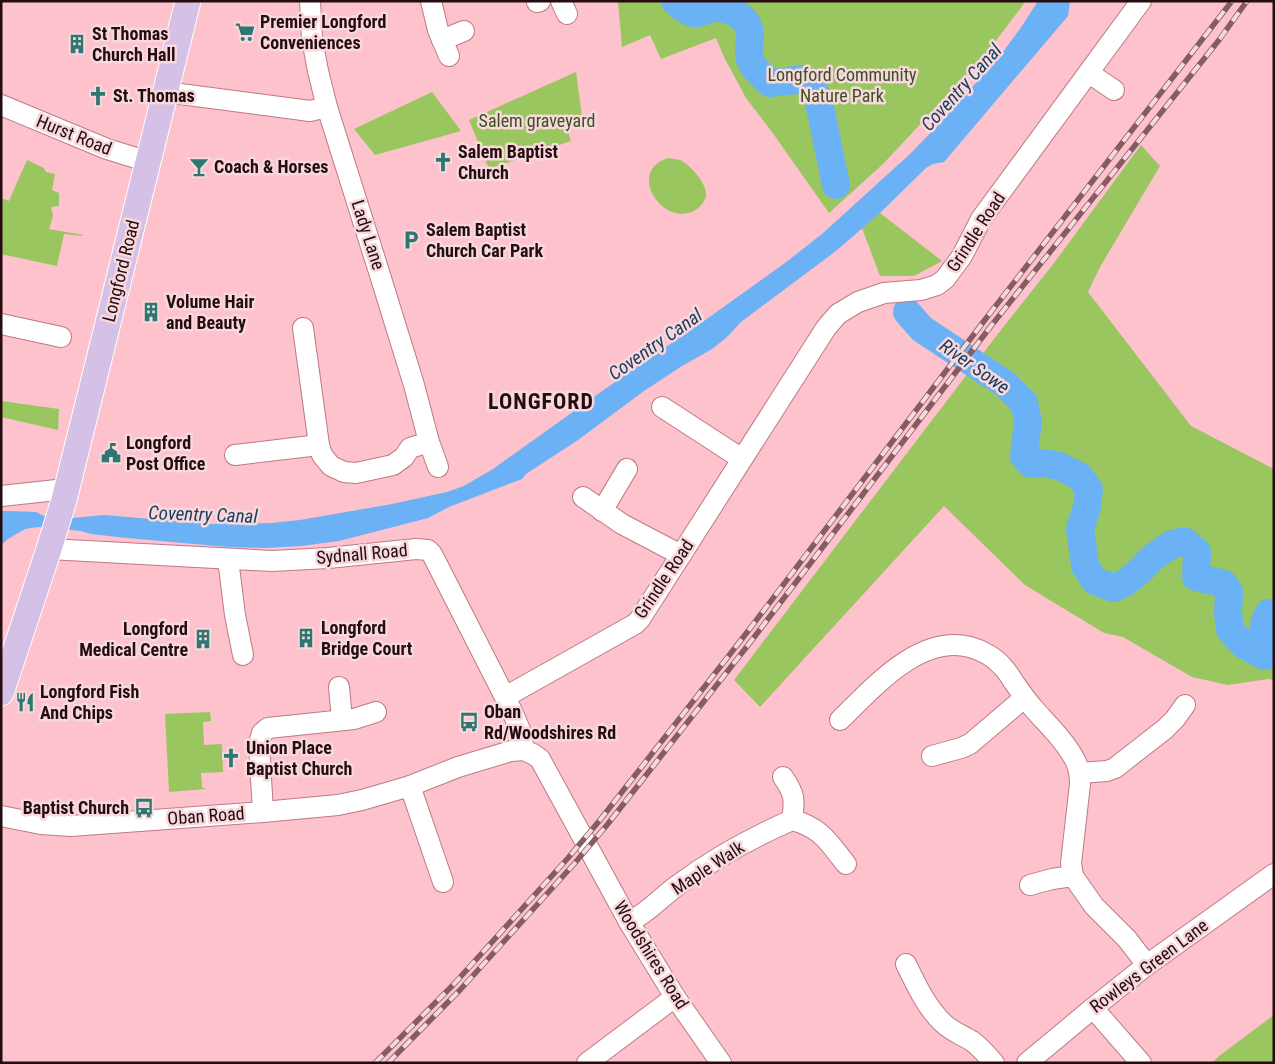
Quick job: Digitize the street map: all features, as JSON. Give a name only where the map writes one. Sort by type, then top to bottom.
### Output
[{"type":"main road","name":"Longford Road","points":[[1,693],[51,544],[65,494],[188,1]]},
{"type":"street","name":"Lady Lane","points":[[310,1],[312,39],[327,107],[389,302],[429,442],[438,467]]},
{"type":"street","points":[[431,1],[435,22],[446,48],[464,30]]},
{"type":"street","name":"Grindle Road","points":[[505,697],[640,619],[826,328],[838,314],[858,302],[884,293],[930,288],[945,279],[962,256],[981,218],[1141,1]]},
{"type":"street","points":[[1089,73],[1114,90]]},
{"type":"street","points":[[165,92],[310,111],[327,107]]},
{"type":"street","name":"Hurst Road","points":[[1,105],[107,149],[149,162]]},
{"type":"street","points":[[1,324],[61,338]]},
{"type":"street","points":[[303,328],[319,445],[322,455],[331,466],[344,472],[356,473],[393,465],[404,457],[410,448],[429,442]]},
{"type":"street","points":[[662,408],[742,459]]},
{"type":"street","points":[[235,455],[319,445]]},
{"type":"street","points":[[602,511],[627,469]]},
{"type":"street","points":[[1,496],[65,494]]},
{"type":"street","points":[[583,498],[622,524],[681,555]]},
{"type":"street","name":"Sydnall Road","points":[[51,544],[228,559],[281,560],[328,558],[416,549],[428,550],[432,554],[505,697],[520,730],[524,750]]},
{"type":"street","points":[[228,559],[242,655]]},
{"type":"street","points":[[840,720],[877,684],[906,661],[924,652],[949,645],[962,645],[990,656],[1002,666],[1024,698],[1070,751],[1077,763],[1080,784],[1071,863],[1073,876],[1094,906],[1147,965]]},
{"type":"street","points":[[339,688],[342,720]]},
{"type":"street","points":[[932,756],[970,744],[1024,698]]},
{"type":"street","points":[[1080,774],[1107,771],[1115,768],[1165,729],[1185,705]]},
{"type":"street","points":[[263,812],[259,744],[262,732],[273,727],[342,720],[376,712]]},
{"type":"street","name":"Oban Road","points":[[1,816],[41,824],[71,826],[263,812],[350,803],[410,786],[458,767],[511,750],[524,750]]},
{"type":"street","name":"Woodshires Road","points":[[524,750],[540,759],[629,922],[675,997],[721,1063]]},
{"type":"street","points":[[783,777],[792,790],[794,803],[792,820],[810,826],[821,833],[846,864]]},
{"type":"street","points":[[410,786],[443,882]]},
{"type":"street","name":"Maple Walk","points":[[629,922],[651,908],[677,885],[708,865],[744,843],[792,820]]},
{"type":"street","name":"Rowleys Green Lane","points":[[1027,1063],[1147,965],[1274,874]]},
{"type":"street","points":[[1030,885],[1073,876]]},
{"type":"street","points":[[906,964],[926,1002],[941,1022],[974,1043],[994,1063]]},
{"type":"street","points":[[587,1063],[675,997]]},
{"type":"street","points":[[1092,1008],[1141,1063]]},
{"type":"green space","name":"Longford Community Nature Park","points":[[618,1],[1026,1],[985,55],[883,164],[829,213],[746,98],[716,38],[661,59],[650,35],[622,47]]},
{"type":"green space","name":"Salem graveyard","points":[[576,72],[582,117],[566,125],[571,141],[489,169],[469,120]]},
{"type":"green space","name":"Salem graveyard","points":[[432,92],[461,131],[375,155],[354,129]]},
{"type":"green space","points":[[1141,145],[1160,166],[1100,267],[1088,292],[1191,426],[1274,469],[1274,680],[1268,679],[1228,685],[1192,677],[1123,637],[1104,633],[1025,585],[944,506],[760,707],[734,680],[1054,263]]},
{"type":"green space","points":[[669,158],[680,160],[689,166],[698,175],[704,186],[706,196],[702,205],[694,211],[682,214],[670,211],[660,204],[653,195],[649,184],[650,173],[656,164]]},
{"type":"green space","points":[[27,160],[44,168],[46,172],[55,174],[52,190],[59,193],[59,206],[51,207],[53,216],[49,229],[83,235],[64,234],[57,266],[1,254],[1,198],[9,201]]},
{"type":"green space","points":[[880,213],[942,261],[914,276],[880,276],[862,228]]},
{"type":"green space","points":[[1,401],[59,409],[58,430],[1,417]]},
{"type":"green space","points":[[210,712],[211,721],[203,722],[204,745],[222,744],[223,772],[201,773],[202,787],[206,789],[169,792],[165,714]]},
{"type":"green space","points":[[1274,1015],[1274,1063],[1212,1063],[1219,1056]]},
{"type":"water","points":[[1038,1],[1070,1],[1068,16],[944,162],[933,164],[926,168],[880,213],[836,251],[741,322],[712,349],[644,391],[578,440],[526,474],[522,479],[449,507],[428,518],[339,541],[301,546],[228,547],[127,538],[38,527],[25,529],[1,545],[1,511],[36,512],[44,516],[73,518],[104,515],[211,524],[272,523],[392,504],[447,492],[464,486],[493,469],[711,316],[822,234],[911,153],[943,120],[1000,56]]},
{"type":"waterway","name":"River Sowe","points":[[675,1],[692,13],[718,8],[730,10],[737,14],[745,21],[750,32],[749,53],[753,66],[770,83],[803,79],[818,97],[836,185]]},
{"type":"waterway","name":"River Sowe","points":[[907,312],[922,329],[1005,384],[1024,403],[1028,421],[1024,456],[1031,464],[1045,463],[1059,466],[1079,476],[1089,489],[1087,507],[1080,529],[1085,566],[1095,581],[1114,588],[1125,583],[1152,558],[1172,544],[1184,541],[1197,552],[1196,577],[1224,584],[1229,592],[1228,613],[1230,630],[1244,645],[1264,656],[1274,653]]},
{"type":"waterway","name":"River Sowe","points":[[1274,613],[1269,613],[1264,622],[1265,633],[1274,645]]},
{"type":"railway","points":[[375,1063],[454,984],[600,820],[745,635],[984,321],[1232,1]]},
{"type":"railway","points":[[388,1063],[460,990],[607,825],[752,640],[991,326],[1219,40],[1247,1]]},
{"type":"place","name":"Premier Longford Conveniences","points":[[245,32]]},
{"type":"place","name":"St Thomas Church Hall","points":[[77,44]]},
{"type":"place","name":"St. Thomas","points":[[98,96]]},
{"type":"place","name":"Salem Baptist Church","points":[[443,162]]},
{"type":"place","name":"Coach & Horses","points":[[199,167]]},
{"type":"place","name":"Salem Baptist Church Car Park","points":[[411,240]]},
{"type":"place","name":"Volume Hair and Beauty","points":[[151,312]]},
{"type":"place","name":"Longford Post Office","points":[[111,453]]},
{"type":"place","name":"Longford Bridge Court","points":[[306,638]]},
{"type":"place","name":"Longford Medical Centre","points":[[203,639]]},
{"type":"place","name":"Longford Fish And Chips","points":[[25,702]]},
{"type":"place","name":"Oban Rd/Woodshires Rd","points":[[469,722]]},
{"type":"place","name":"Union Place Baptist Church","points":[[231,758]]},
{"type":"place","name":"Baptist Church","points":[[144,808]]},
{"type":"district","name":"LONGFORD","points":[[541,401]]},
{"type":"water label","name":"Coventry Canal","points":[[961,87]]},
{"type":"water label","name":"Coventry Canal","points":[[655,344]]},
{"type":"water label","name":"Coventry Canal","points":[[203,514]]}]
